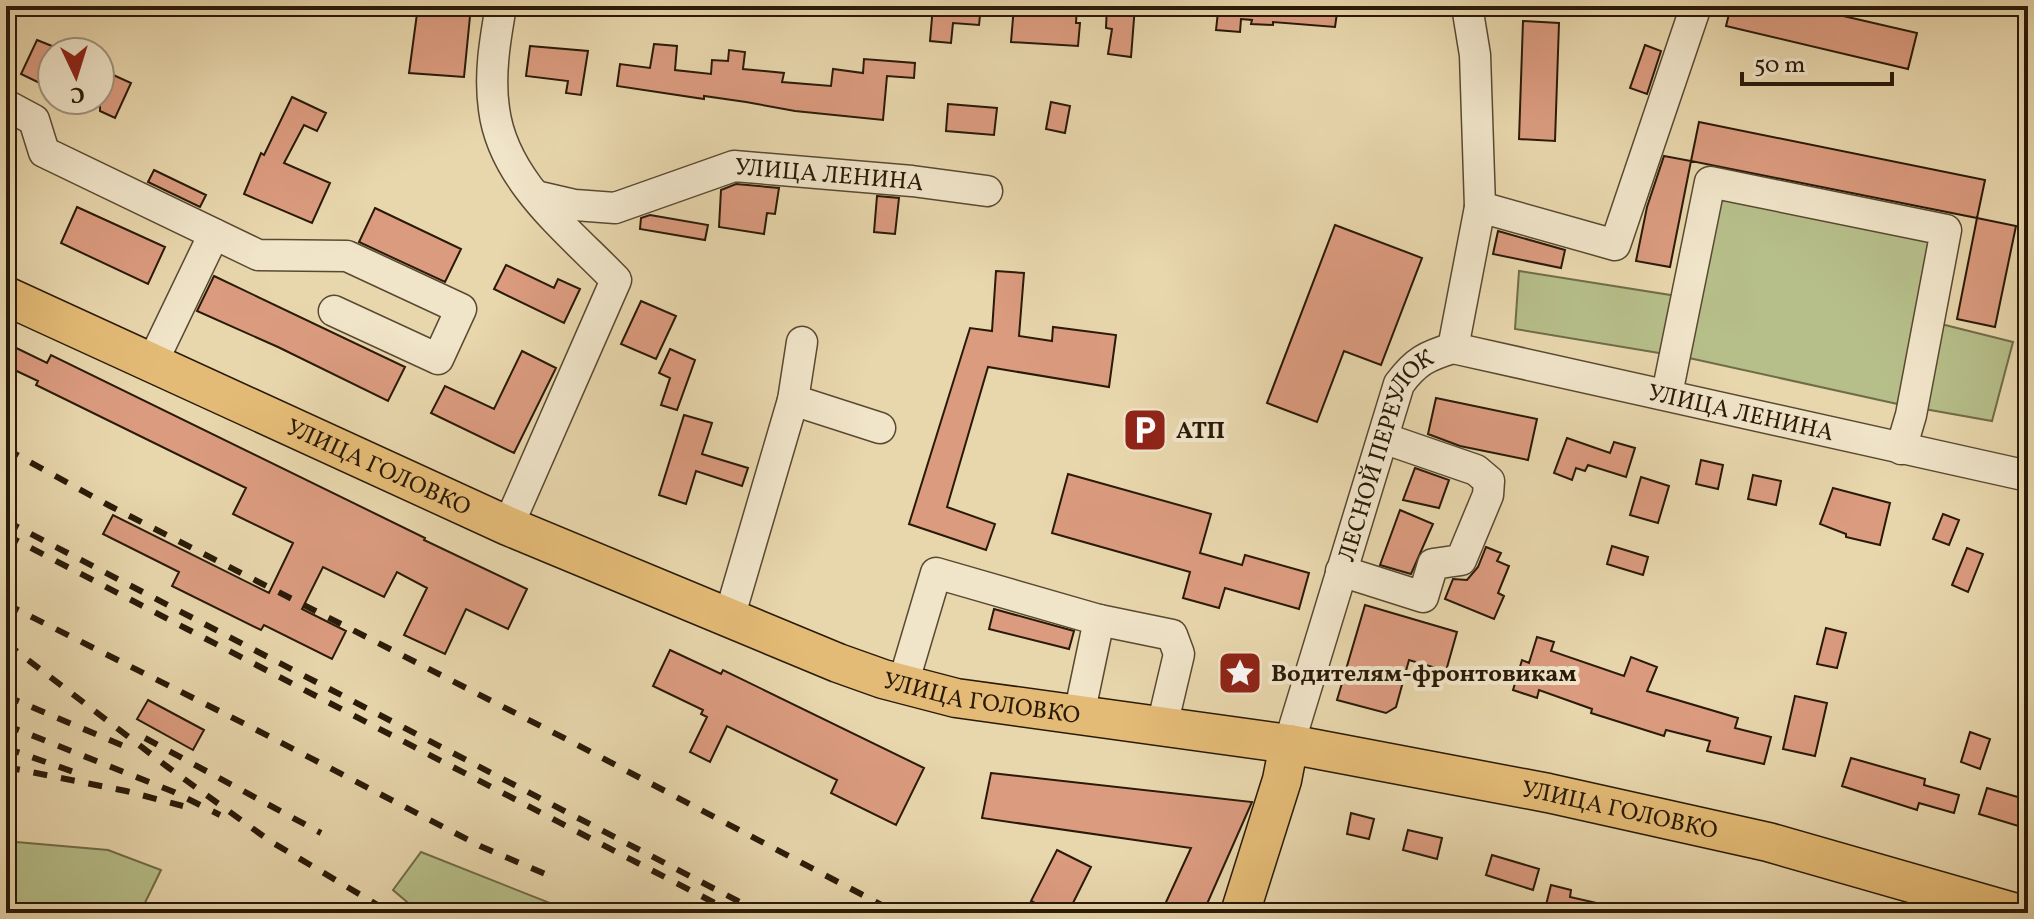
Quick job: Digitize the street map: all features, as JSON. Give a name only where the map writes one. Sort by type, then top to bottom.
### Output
[{"type":"main road","name":"УЛИЦА ГОЛОВКО","points":[[6,296],[508,526],[838,663],[903,684],[956,698],[1289,744],[1548,793],[1768,842],[2016,913]]},
{"type":"main road","name":"ЛЕСНОЙ ПЕРЕУЛОК","points":[[1240,913],[1282,780],[1289,744]]},
{"type":"street","points":[[501,6],[492,71],[494,109],[501,141],[515,170],[536,196],[616,280],[508,526]]},
{"type":"street","points":[[1480,207],[1615,245],[1696,6]]},
{"type":"street","name":"ЛЕСНОЙ ПЕРЕУЛОК","points":[[1289,744],[1399,384],[1412,367],[1428,356],[1453,348],[1480,207],[1475,55],[1463,10]]},
{"type":"street","points":[[6,105],[34,120],[44,152],[258,255],[347,256],[461,309],[438,359],[334,311]]},
{"type":"street","name":"УЛИЦА ЛЕНИНА","points":[[536,196],[575,205],[615,208],[734,166],[912,181],[987,191]]},
{"type":"street","points":[[1667,394],[1710,182],[1946,230],[1914,400],[1901,449]]},
{"type":"street","points":[[152,363],[214,234]]},
{"type":"street","points":[[729,618],[793,400],[802,342]]},
{"type":"street","name":"УЛИЦА ЛЕНИНА","points":[[1453,348],[2028,476]]},
{"type":"street","points":[[793,400],[880,428]]},
{"type":"street","points":[[1341,571],[1423,597],[1433,564],[1461,560],[1488,495],[1489,481],[1476,470],[1383,438]]},
{"type":"street","points":[[903,684],[936,573],[1099,620],[1172,635],[1179,654],[1162,726]]},
{"type":"street","points":[[1079,715],[1099,620]]},
{"type":"green space","points":[[1716,191],[1940,234],[1921,319],[2013,342],[1992,421],[1902,405],[1689,358],[1515,329],[1519,271],[1696,299]]},
{"type":"green space","points":[[16,842],[108,850],[161,870],[140,913],[6,913],[6,860]]},
{"type":"green space","points":[[421,852],[575,913],[420,913],[393,890]]},
{"type":"building","points":[[418,6],[471,6],[464,77],[409,73]]},
{"type":"building","points":[[933,6],[981,6],[979,25],[953,23],[951,43],[930,41]]},
{"type":"building","points":[[1014,6],[1077,6],[1076,23],[1080,23],[1078,46],[1011,42]]},
{"type":"building","points":[[1107,6],[1135,6],[1131,57],[1108,54],[1112,29],[1106,28]]},
{"type":"building","points":[[1231,6],[1338,6],[1335,27],[1273,22],[1273,25],[1251,24],[1252,20],[1241,19],[1240,32],[1216,30],[1218,12],[1231,14]]},
{"type":"building","points":[[1731,6],[1800,6],[1917,33],[1908,69],[1726,26]]},
{"type":"building","points":[[1523,21],[1559,23],[1555,141],[1519,139]]},
{"type":"building","points":[[36,42],[36,81],[21,74]]},
{"type":"building","points":[[654,44],[677,46],[675,70],[711,74],[712,60],[728,61],[729,50],[745,52],[743,69],[784,73],[782,82],[831,86],[833,69],[863,73],[864,59],[915,63],[914,78],[887,76],[883,120],[617,86],[620,64],[650,68]]},
{"type":"building","points":[[1645,45],[1661,51],[1647,94],[1630,88]]},
{"type":"building","points":[[530,46],[588,51],[581,95],[566,93],[568,81],[526,76]]},
{"type":"building","points":[[116,76],[131,83],[116,116]]},
{"type":"building","points":[[292,97],[326,113],[317,131],[304,125],[284,163],[330,183],[312,223],[244,194],[261,153],[264,155]]},
{"type":"building","points":[[1051,102],[1070,106],[1065,133],[1046,129]]},
{"type":"building","points":[[948,104],[997,108],[994,135],[946,131]]},
{"type":"building","points":[[1699,122],[1985,180],[1977,218],[1691,161]]},
{"type":"building","points":[[1664,156],[1691,161],[1670,267],[1636,261],[1647,207]]},
{"type":"building","points":[[154,170],[206,195],[200,207],[148,182]]},
{"type":"building","points":[[736,184],[779,188],[775,214],[767,213],[764,234],[719,227],[721,190]]},
{"type":"building","points":[[877,196],[899,198],[895,234],[874,232]]},
{"type":"building","points":[[77,207],[165,247],[148,284],[61,243]]},
{"type":"building","points":[[375,208],[461,249],[445,282],[359,242]]},
{"type":"building","points":[[650,215],[708,225],[705,240],[640,229],[641,218]]},
{"type":"building","points":[[1977,218],[2016,226],[1995,327],[1957,319]]},
{"type":"building","points":[[1335,225],[1422,258],[1381,365],[1344,351],[1317,422],[1267,403]]},
{"type":"building","points":[[1498,231],[1565,250],[1561,268],[1493,254]]},
{"type":"building","points":[[506,265],[554,288],[558,279],[580,289],[564,323],[494,289]]},
{"type":"building","points":[[996,271],[1024,273],[1019,336],[1052,341],[1053,327],[1116,335],[1109,387],[988,367],[947,507],[995,524],[986,550],[909,524],[970,328],[992,331]]},
{"type":"building","points":[[214,276],[405,367],[388,401],[197,311]]},
{"type":"building","points":[[641,301],[676,316],[656,359],[621,344]]},
{"type":"building","points":[[6,343],[47,363],[51,355],[527,589],[508,629],[466,609],[445,654],[404,635],[427,588],[397,572],[384,597],[323,567],[302,609],[346,631],[332,659],[264,625],[261,630],[172,586],[179,572],[103,534],[113,515],[269,593],[293,543],[233,514],[246,488],[36,385],[38,381],[6,366]]},
{"type":"building","points":[[670,349],[695,360],[677,410],[661,405],[670,378],[659,373]]},
{"type":"building","points":[[522,351],[556,368],[514,453],[431,413],[445,386],[494,409]]},
{"type":"building","points":[[1436,398],[1537,419],[1528,460],[1460,446],[1428,434]]},
{"type":"building","points":[[684,415],[712,423],[702,454],[748,468],[742,486],[696,471],[686,504],[659,495]]},
{"type":"building","points":[[1567,438],[1610,453],[1614,442],[1635,448],[1626,477],[1588,465],[1585,471],[1576,468],[1572,480],[1554,473]]},
{"type":"building","points":[[1701,460],[1723,465],[1718,489],[1696,484]]},
{"type":"building","points":[[1415,468],[1449,480],[1439,508],[1403,500]]},
{"type":"building","points":[[1068,474],[1211,514],[1200,553],[1242,565],[1245,555],[1309,573],[1299,609],[1225,588],[1219,608],[1183,598],[1190,572],[1052,533]]},
{"type":"building","points":[[1753,475],[1781,481],[1776,505],[1748,499]]},
{"type":"building","points":[[1641,477],[1669,486],[1658,523],[1630,515]]},
{"type":"building","points":[[1833,488],[1890,503],[1880,545],[1846,537],[1846,534],[1820,524]]},
{"type":"building","points":[[1400,510],[1433,524],[1411,574],[1380,565]]},
{"type":"building","points":[[1943,514],[1959,520],[1949,545],[1933,539]]},
{"type":"building","points":[[1612,546],[1648,557],[1643,575],[1607,564]]},
{"type":"building","points":[[1486,547],[1501,553],[1497,561],[1509,566],[1498,593],[1504,596],[1494,619],[1445,599],[1453,579],[1467,580],[1478,567]]},
{"type":"building","points":[[1967,548],[1983,554],[1968,592],[1952,585]]},
{"type":"building","points":[[1365,605],[1457,632],[1446,671],[1409,660],[1396,707],[1386,713],[1337,700]]},
{"type":"building","points":[[994,609],[1074,631],[1069,649],[989,629]]},
{"type":"building","points":[[1826,628],[1846,633],[1837,668],[1817,664]]},
{"type":"building","points":[[1537,637],[1554,642],[1551,651],[1624,676],[1631,657],[1657,667],[1647,691],[1738,718],[1735,728],[1771,737],[1764,764],[1707,751],[1710,741],[1666,730],[1664,736],[1591,713],[1592,709],[1539,690],[1537,698],[1513,690],[1522,660],[1529,663]]},
{"type":"building","points":[[670,650],[721,674],[723,670],[924,768],[896,825],[831,793],[837,780],[727,726],[710,762],[690,752],[707,717],[701,714],[703,710],[653,686]]},
{"type":"building","points":[[1795,696],[1827,703],[1815,756],[1783,749]]},
{"type":"building","points":[[148,700],[204,730],[193,750],[137,719]]},
{"type":"building","points":[[1970,732],[1990,739],[1980,769],[1961,762]]},
{"type":"building","points":[[1851,758],[1925,779],[1924,785],[1959,795],[1954,813],[1919,803],[1917,810],[1842,786]]},
{"type":"building","points":[[991,773],[1252,802],[1203,913],[1161,913],[1191,848],[982,818]]},
{"type":"building","points":[[1987,788],[2028,800],[2028,829],[1979,814]]},
{"type":"building","points":[[1351,813],[1374,819],[1369,839],[1347,834]]},
{"type":"building","points":[[1408,830],[1442,838],[1437,859],[1403,850]]},
{"type":"building","points":[[1057,850],[1091,867],[1068,913],[1054,913],[1031,901]]},
{"type":"building","points":[[1492,855],[1539,869],[1533,890],[1486,875]]},
{"type":"building","points":[[1551,885],[1571,890],[1570,897],[1610,906],[1609,913],[1544,913]]},
{"type":"railway","points":[[6,449],[110,506],[568,740],[897,913]]},
{"type":"railway","points":[[6,521],[761,913]]},
{"type":"railway","points":[[6,535],[734,913]]},
{"type":"railway","points":[[6,604],[480,846],[550,876]]},
{"type":"railway","points":[[6,643],[270,841],[391,913]]},
{"type":"railway","points":[[6,696],[133,750]]},
{"type":"railway","points":[[6,725],[174,792],[220,815]]},
{"type":"railway","points":[[145,738],[321,833]]},
{"type":"railway","points":[[6,748],[74,772]]},
{"type":"railway","points":[[6,767],[183,806]]},
{"type":"place","name":"АТП","points":[[1145,430]]},
{"type":"place","name":"Водителям-фронтовикам","points":[[1240,673]]}]
